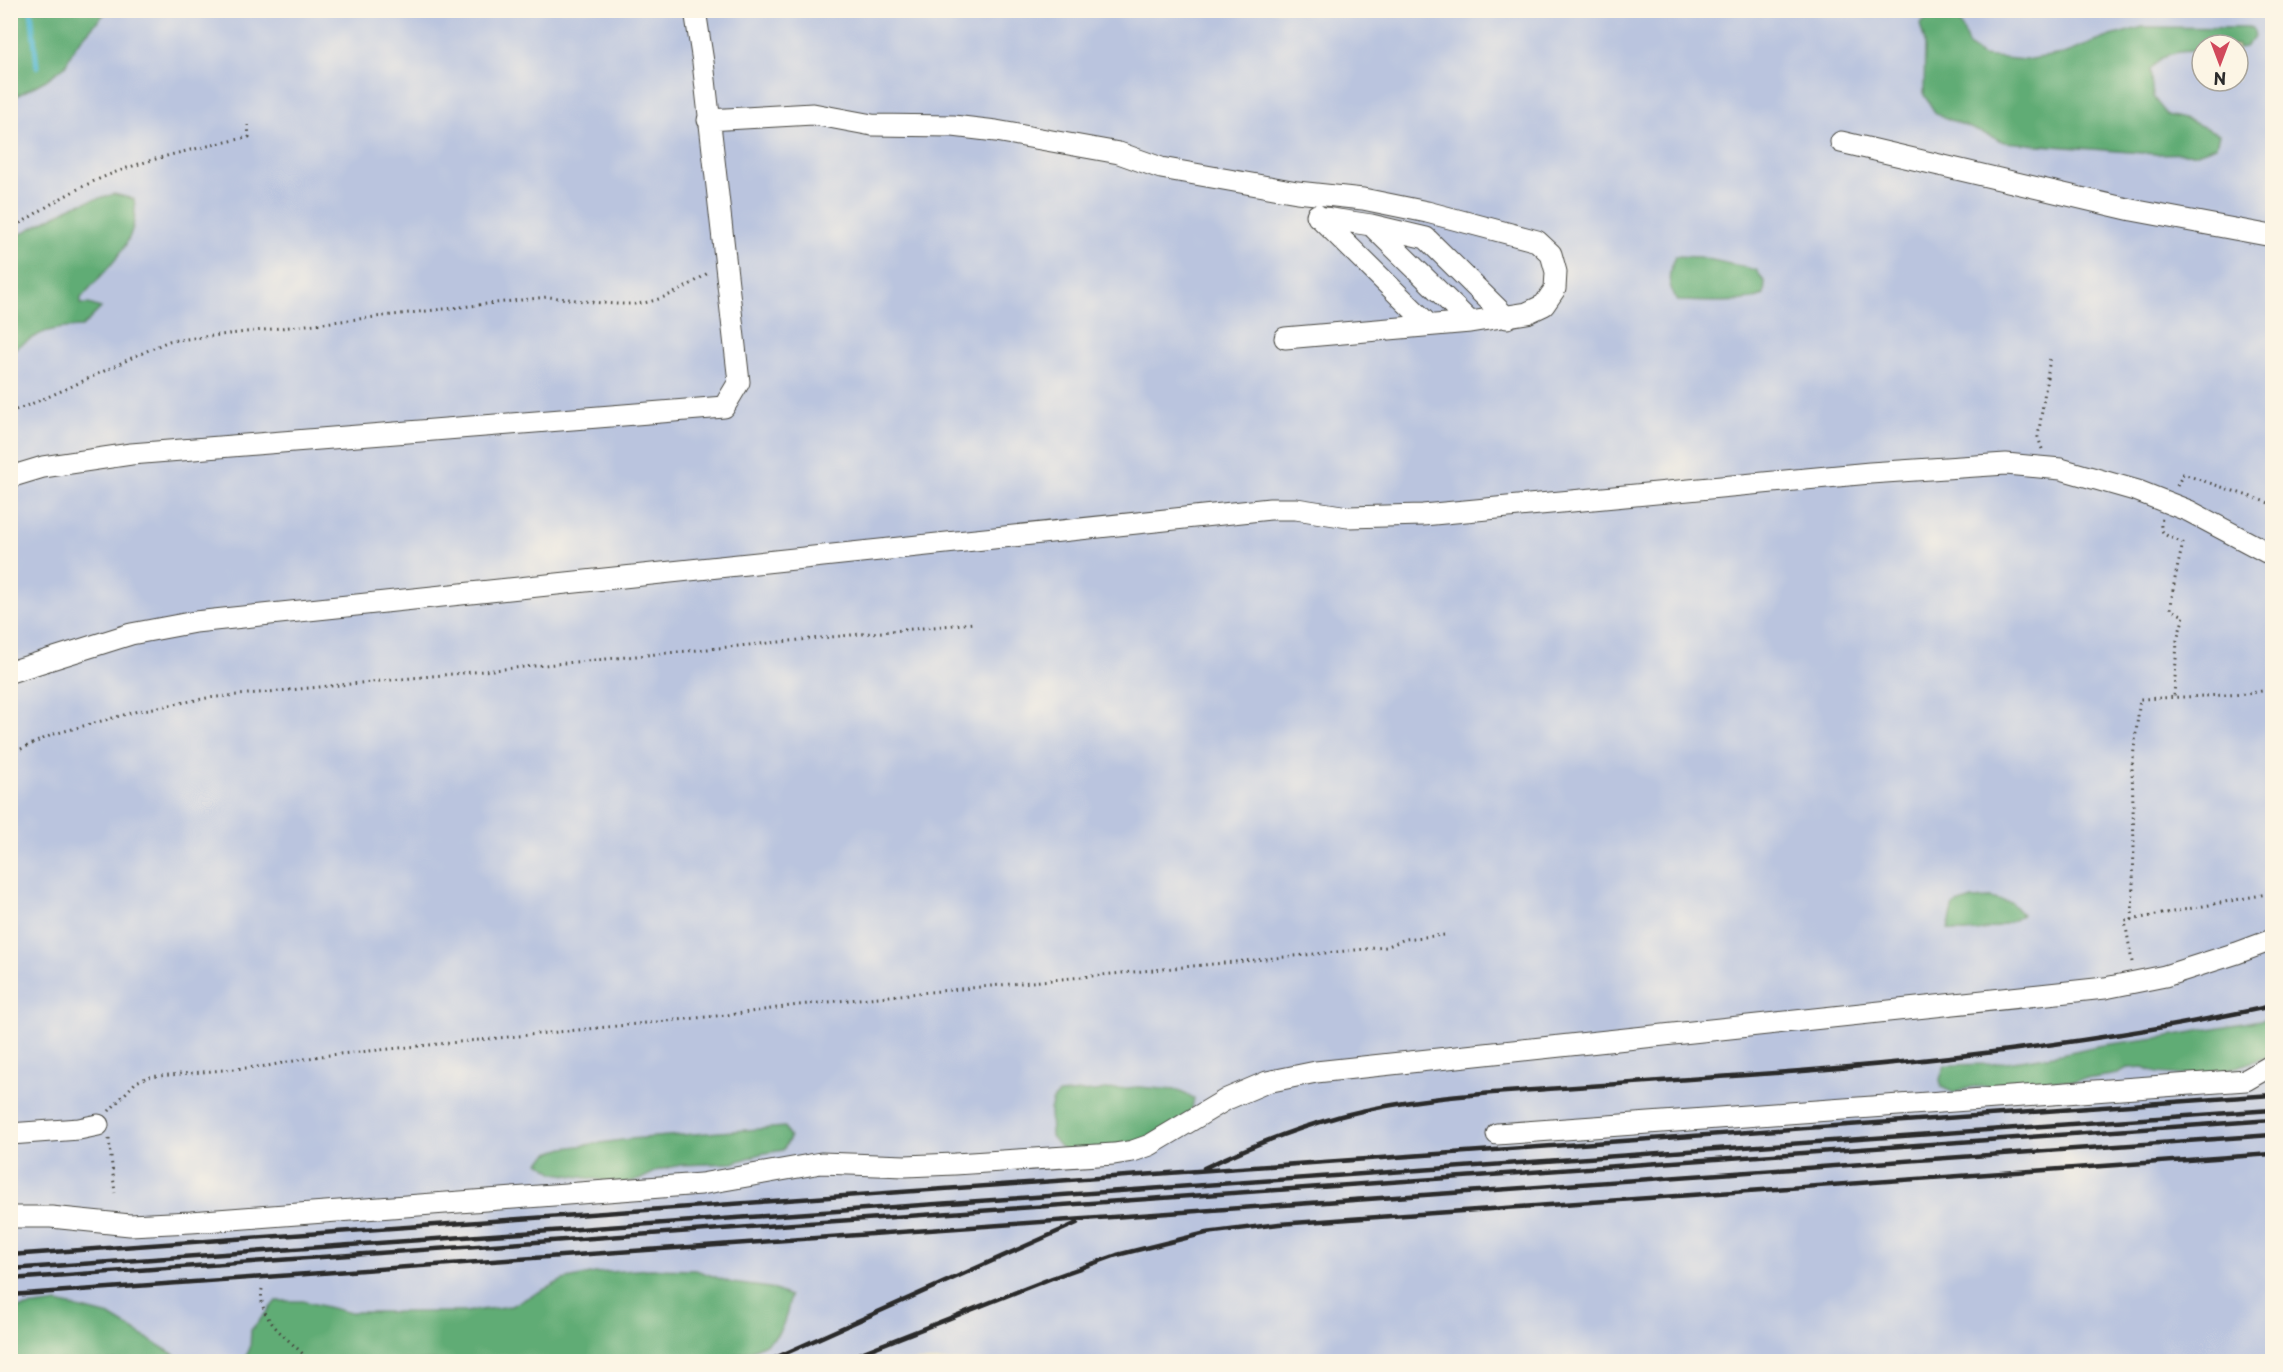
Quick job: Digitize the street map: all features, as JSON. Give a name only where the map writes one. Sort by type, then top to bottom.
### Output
[{"type":"lane","points":[[10,477],[43,467],[131,454],[724,407],[739,382],[703,62],[695,10]]},
{"type":"lane","points":[[708,120],[813,114],[872,125],[953,126],[996,131],[1119,153],[1161,168],[1297,192],[1363,199],[1426,212],[1537,241],[1551,254],[1556,272],[1555,289],[1544,304],[1527,313],[1507,318],[1470,322],[1285,338]]},
{"type":"lane","points":[[1841,142],[2132,210],[2272,236]]},
{"type":"lane","points":[[1297,192],[1318,217],[1429,325]]},
{"type":"lane","points":[[1318,217],[1371,225],[1426,238],[1507,318]]},
{"type":"lane","points":[[1371,225],[1470,322]]},
{"type":"lane","points":[[10,672],[131,634],[195,622],[1270,509],[1296,509],[1348,517],[1423,515],[1870,472],[2006,464],[2043,466],[2102,480],[2168,502],[2272,555]]},
{"type":"lane","points":[[10,1217],[51,1217],[130,1225],[181,1223],[701,1184],[821,1163],[905,1166],[1114,1154],[1150,1145],[1227,1099],[1267,1082],[1316,1072],[2105,988],[2165,976],[2237,954],[2272,940]]},
{"type":"lane","points":[[1497,1134],[2246,1080],[2272,1065]]},
{"type":"lane","points":[[10,1134],[79,1129],[98,1125]]},
{"type":"path","points":[[10,230],[50,204],[87,184],[132,166],[165,155],[249,137],[248,125]]},
{"type":"path","points":[[10,412],[38,402],[169,341],[548,297],[607,304],[635,304],[690,286],[710,271],[724,252]]},
{"type":"path","points":[[2043,466],[2038,437],[2050,358]]},
{"type":"path","points":[[2183,474],[2272,504]]},
{"type":"path","points":[[2168,502],[2160,530],[2163,534],[2183,543],[2175,568],[2171,600],[2171,610],[2184,616],[2177,640],[2174,697]]},
{"type":"path","points":[[10,754],[54,734],[138,711],[207,698],[974,623]]},
{"type":"path","points":[[2132,920],[2134,846],[2132,766],[2140,699],[2247,694],[2272,690]]},
{"type":"path","points":[[2135,982],[2125,921],[2272,893]]},
{"type":"path","points":[[115,1193],[109,1137],[101,1136],[98,1125],[136,1082],[147,1077],[267,1066],[320,1056],[736,1014],[798,1005],[1386,947],[1405,939],[1444,935]]},
{"type":"path","points":[[261,1289],[260,1301],[271,1324],[310,1362]]},
{"type":"shaded area","points":[[99,10],[2272,11],[2272,1361],[11,1361],[10,82]]},
{"type":"green space","points":[[11,10],[110,11],[106,12],[76,45],[65,66],[46,80],[11,99]]},
{"type":"green space","points":[[1955,15],[1969,47],[1983,56],[2025,60],[2063,54],[2143,27],[2253,28],[2255,36],[2250,42],[2250,33],[2190,33],[2190,51],[2173,53],[2161,59],[2150,70],[2153,97],[2167,115],[2188,120],[2219,134],[2216,146],[2197,153],[2155,154],[2004,142],[1936,114],[1924,95],[1925,42],[1920,24],[1932,16]]},
{"type":"green space","points":[[114,194],[134,199],[135,215],[127,242],[120,254],[81,298],[81,304],[101,308],[82,327],[60,328],[44,332],[11,351],[11,239],[75,205]]},
{"type":"green space","points":[[1675,256],[1699,257],[1756,270],[1765,282],[1764,295],[1732,301],[1678,301],[1671,289],[1669,279]]},
{"type":"green space","points":[[1990,898],[2011,903],[2022,914],[2008,923],[1986,929],[1963,932],[1948,929],[1954,905],[1972,899]]},
{"type":"green space","points":[[2272,1018],[2272,1055],[2231,1069],[2194,1076],[2157,1073],[2144,1067],[2129,1068],[2118,1074],[2073,1081],[2040,1080],[2001,1086],[1972,1087],[1954,1093],[1941,1087],[1940,1079],[1945,1065],[1992,1064]]},
{"type":"green space","points":[[1138,1087],[1176,1090],[1194,1098],[1192,1109],[1154,1143],[1081,1156],[1060,1147],[1051,1136],[1050,1110],[1053,1100],[1059,1094]]},
{"type":"green space","points":[[785,1127],[790,1138],[783,1150],[760,1154],[733,1163],[681,1165],[659,1170],[639,1180],[620,1183],[555,1173],[539,1162],[549,1153],[564,1148],[630,1139]]},
{"type":"green space","points":[[650,1269],[696,1270],[732,1283],[770,1288],[790,1296],[783,1324],[779,1332],[766,1344],[748,1352],[710,1361],[244,1361],[250,1348],[251,1330],[276,1301],[303,1301],[347,1312],[465,1312],[511,1306],[563,1280],[595,1273]]},
{"type":"green space","points":[[58,1303],[110,1316],[185,1361],[11,1361],[11,1309]]},
{"type":"waterway","points":[[31,10],[37,67]]},
{"type":"railway","points":[[1204,1168],[1271,1139],[1323,1121],[1418,1101],[1963,1056],[2149,1030],[2272,1006]]},
{"type":"railway","points":[[10,1255],[2272,1095]]},
{"type":"railway","points":[[10,1269],[2272,1110]]},
{"type":"railway","points":[[10,1279],[2272,1120]]},
{"type":"railway","points":[[10,1295],[2272,1135]]},
{"type":"railway","points":[[838,1362],[1052,1278],[1117,1255],[1206,1233],[1279,1224],[2272,1154]]},
{"type":"railway","points":[[766,1362],[1077,1223]]}]
